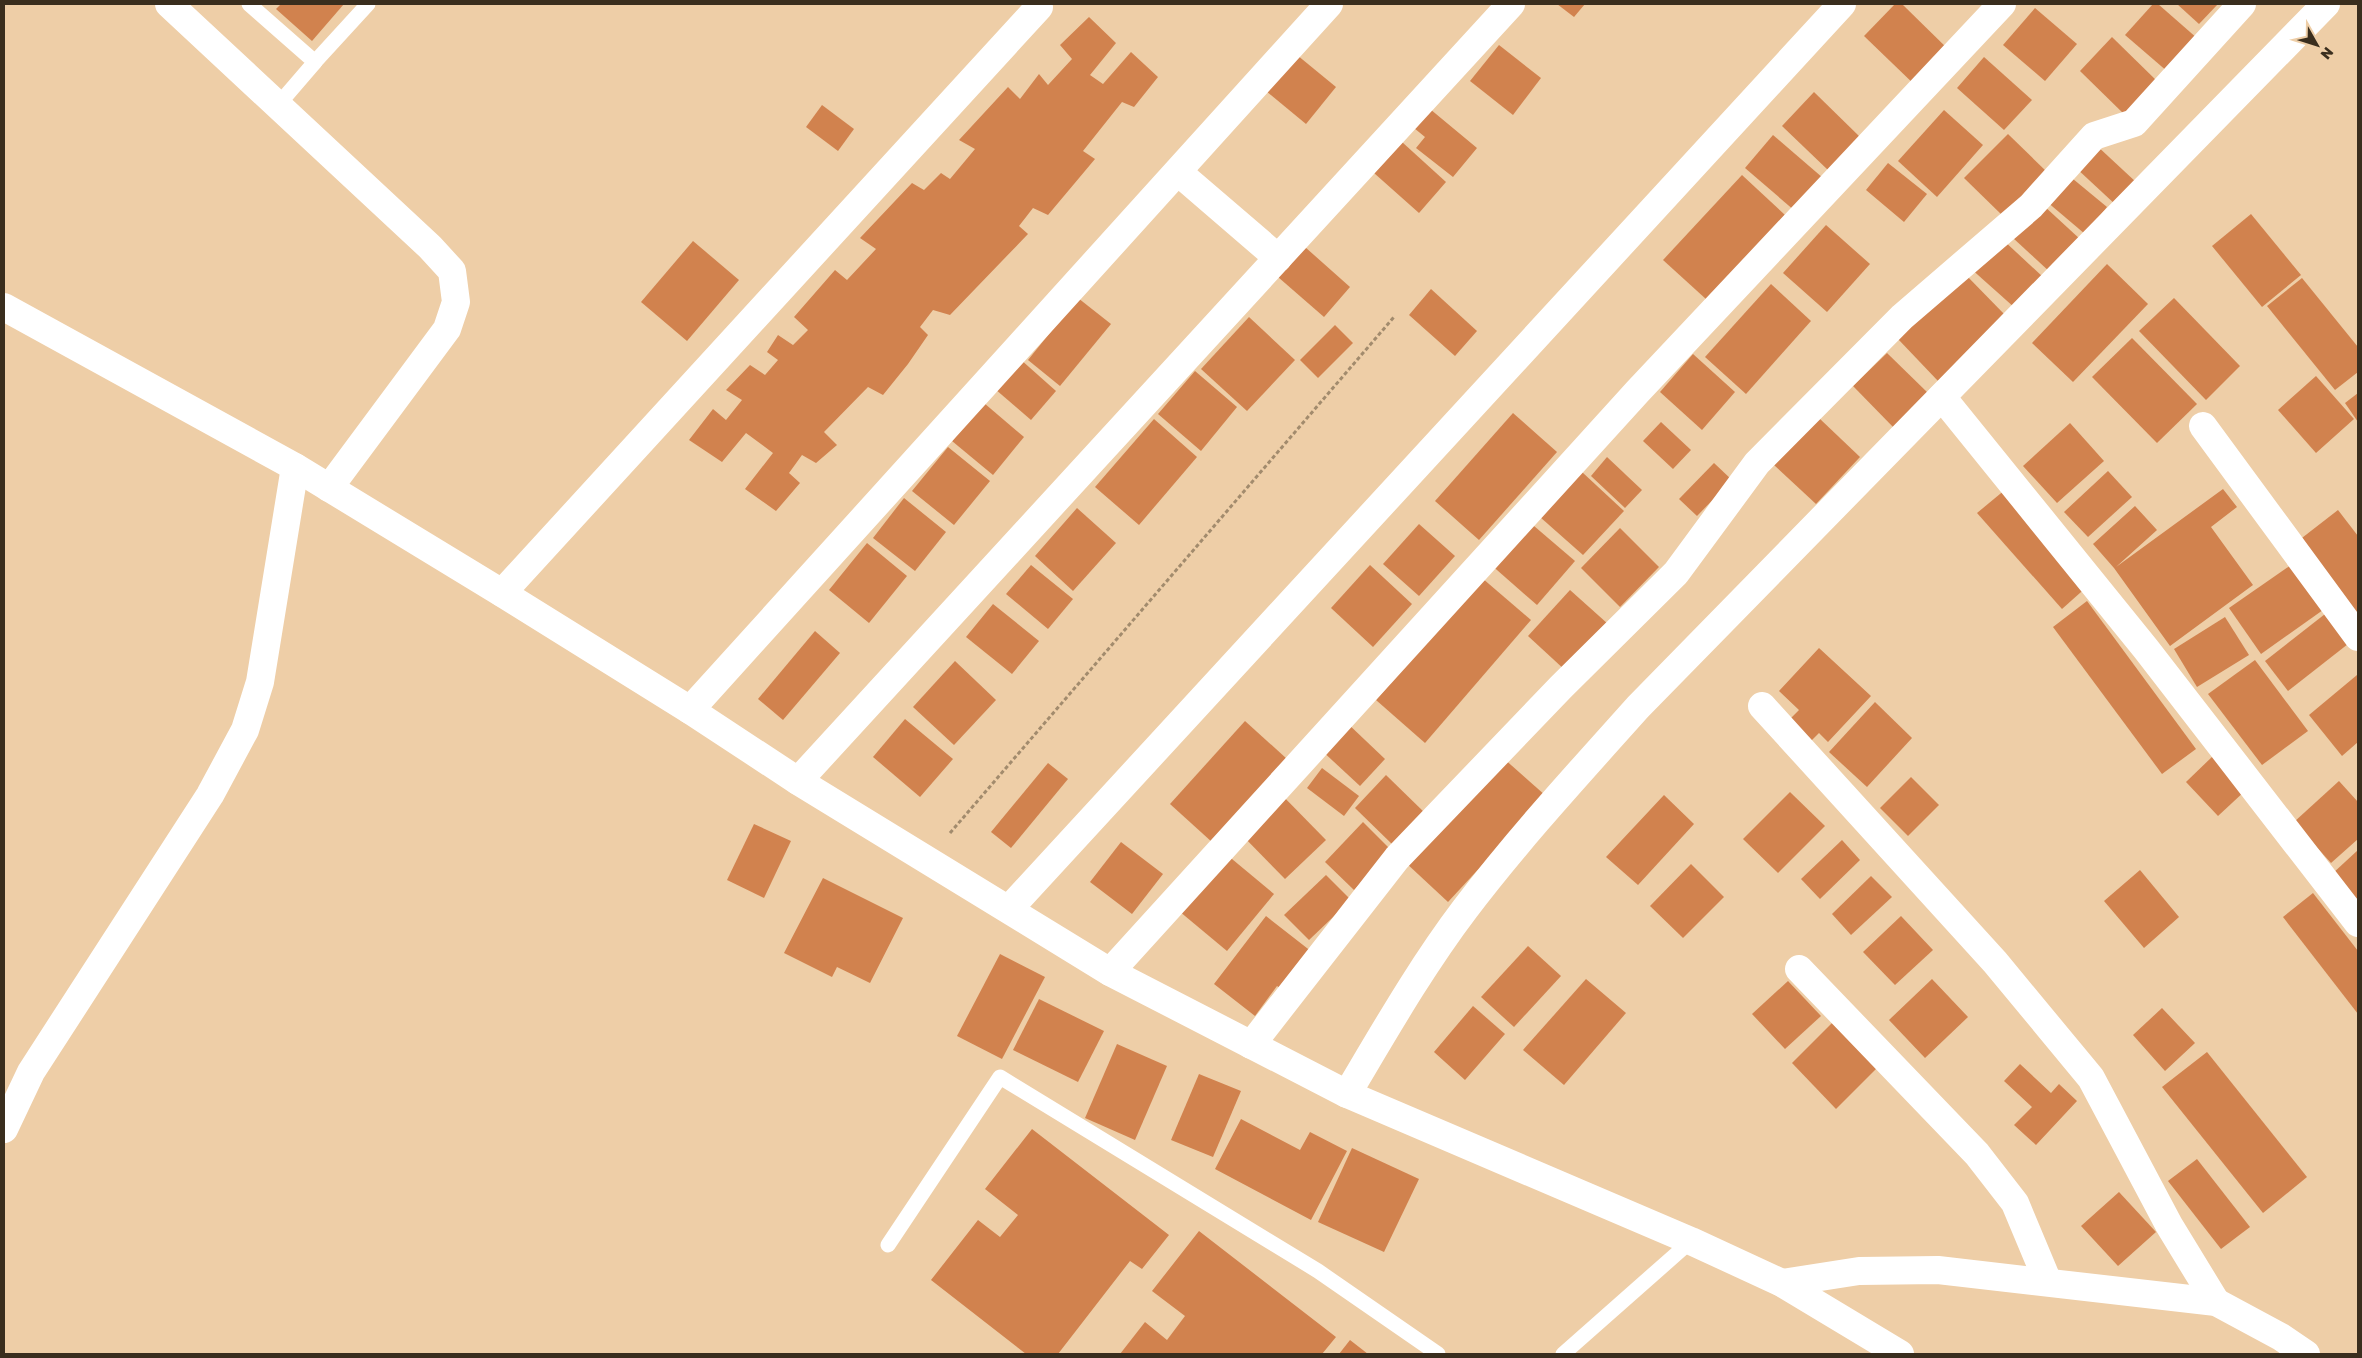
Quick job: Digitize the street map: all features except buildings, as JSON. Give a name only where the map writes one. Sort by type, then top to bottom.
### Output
[{"type":"street","points":[[169,4],[430,247],[452,271],[456,302],[447,329],[328,488]]},
{"type":"street","points":[[690,710],[1330,4]]},
{"type":"street","points":[[798,781],[1511,4]]},
{"type":"street","points":[[1009,909],[1842,4]]},
{"type":"street","points":[[1110,972],[1638,390],[2002,4]]},
{"type":"street","points":[[1251,1045],[1397,858],[1561,687],[1676,573],[1757,463],[1902,317],[2031,206],[2094,136],[2134,123],[2242,4]]},
{"type":"street","points":[[1347,1094],[1409,990],[1464,910],[1548,806],[1638,707],[2326,4]]},
{"type":"street","points":[[502,593],[1040,7]]},
{"type":"street","points":[[1178,172],[1278,258]]},
{"type":"street","points":[[4,307],[295,467],[690,710],[798,781],[1110,972],[1347,1094],[1691,1241],[1782,1283],[1900,1354]]},
{"type":"street","points":[[1942,397],[2146,649],[2358,923]]},
{"type":"street","points":[[2203,426],[2358,637]]},
{"type":"street","points":[[4,1129],[31,1072],[210,794],[245,730],[260,682],[295,467]]},
{"type":"street","points":[[1762,706],[1995,962],[2091,1078],[2170,1225],[2216,1302]]},
{"type":"street","points":[[1799,969],[1977,1154],[2014,1203],[2048,1282]]},
{"type":"street","points":[[1782,1283],[1859,1271],[1938,1270],[2216,1302],[2281,1336],[2306,1354]]},
{"type":"lane","points":[[249,4],[315,62],[313,64]]},
{"type":"lane","points":[[278,105],[368,4]]},
{"type":"lane","points":[[888,1246],[1000,1077],[1318,1271],[1438,1354]]},
{"type":"lane","points":[[1563,1354],[1691,1241]]},
{"type":"path","points":[[927,860],[1394,317]]}]
